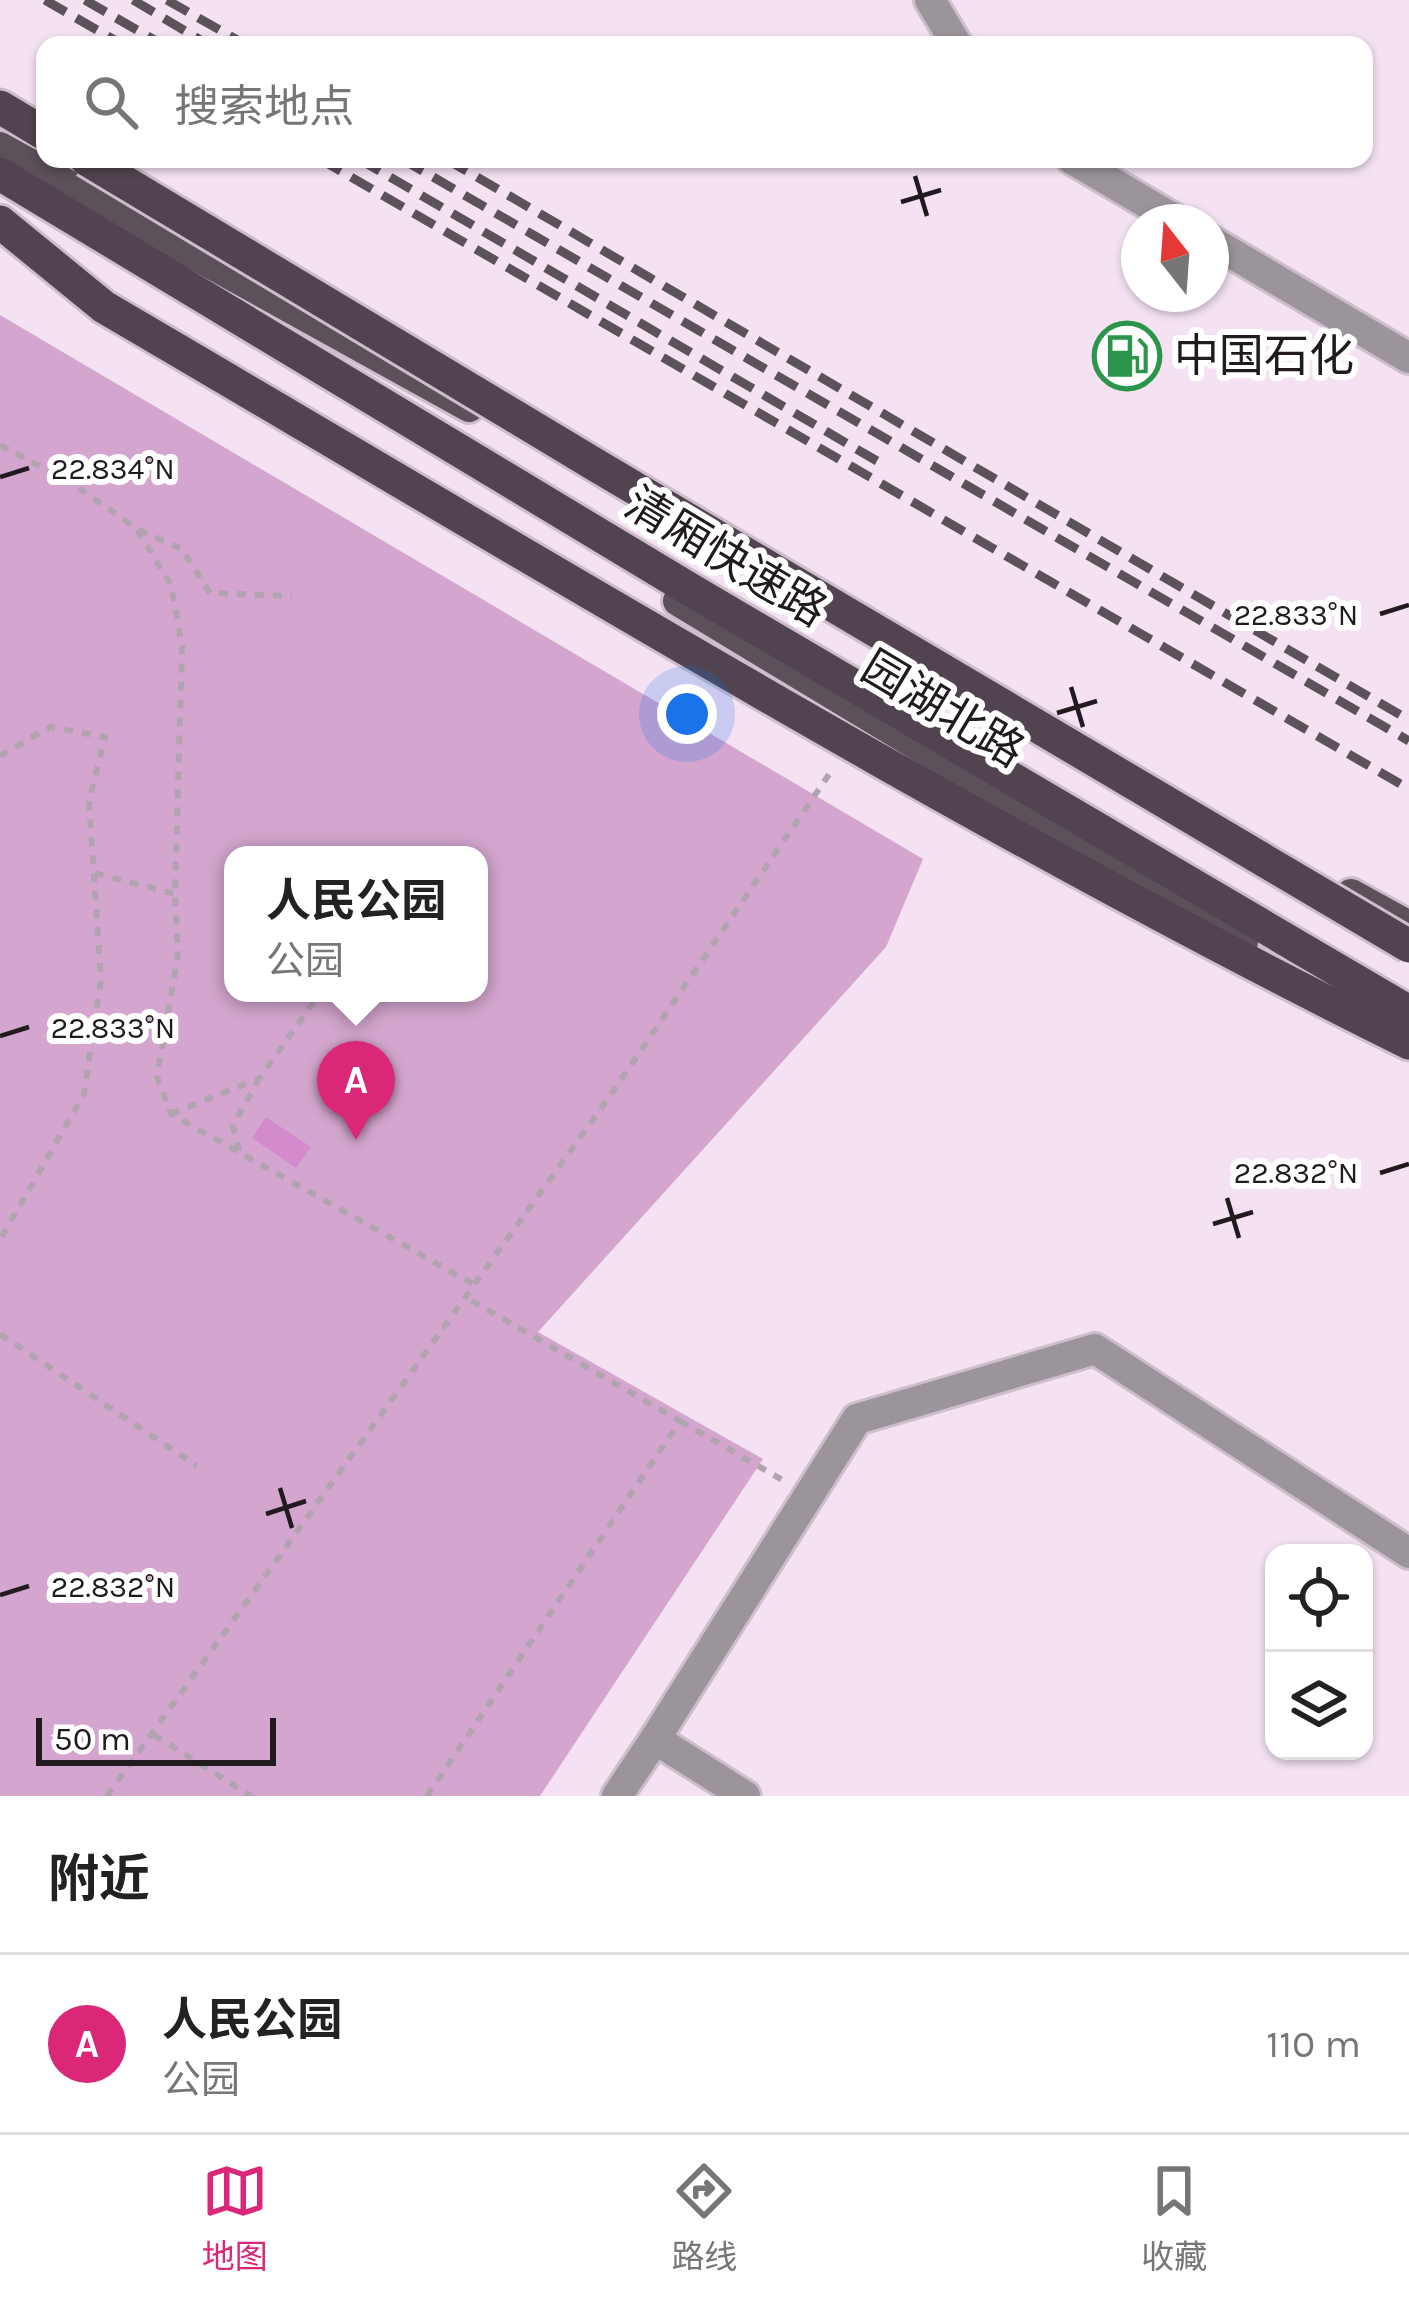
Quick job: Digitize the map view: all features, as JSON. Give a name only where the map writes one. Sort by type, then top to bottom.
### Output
[{"type":"highway","points":[[0,107],[36,129]]},
{"type":"highway","name":"清厢快速路","points":[[101,168],[1409,946]]},
{"type":"highway","name":"清厢快速路","points":[[0,174],[691,590],[1409,1012]]},
{"type":"highway","points":[[0,222],[104,307],[849,743],[1210,944],[1409,1043]]},
{"type":"main road","name":"园湖北路","points":[[0,148],[36,168]]},
{"type":"main road","name":"园湖北路","points":[[36,168],[1409,926]]},
{"type":"main road","name":"园湖北路","points":[[0,191],[1409,1043]]},
{"type":"street","points":[[930,0],[952,36]]},
{"type":"street","points":[[1087,168],[1148,204]]},
{"type":"street","points":[[1229,252],[1409,358]]},
{"type":"street","points":[[617,1796],[856,1419],[1095,1349],[1409,1553]]},
{"type":"street","points":[[655,1739],[745,1796]]},
{"type":"path","points":[[0,445],[70,482],[136,528],[182,549],[210,593],[292,596]]},
{"type":"path","points":[[136,528],[171,585],[182,646],[178,954],[157,1076],[171,1114],[475,1285]]},
{"type":"path","points":[[0,756],[50,727],[105,737],[89,802],[101,979],[84,1094],[0,1240]]},
{"type":"path","points":[[107,1796],[467,1298],[849,743]]},
{"type":"path","points":[[95,873],[176,894]]},
{"type":"path","points":[[239,1152],[233,1125],[314,1002]]},
{"type":"path","points":[[171,1114],[260,1078]]},
{"type":"path","points":[[467,1298],[807,1493]]},
{"type":"path","points":[[0,1334],[197,1466]]},
{"type":"path","points":[[428,1796],[680,1421]]},
{"type":"path","points":[[154,1735],[251,1796]]},
{"type":"shaded area","points":[[0,315],[923,859],[886,947],[538,1332],[763,1459],[540,1796],[0,1796]]},
{"type":"building","points":[[266,1117],[311,1147],[296,1168],[252,1138]]},
{"type":"railway","points":[[45,0],[107,36]]},
{"type":"railway","points":[[85,0],[147,36]]},
{"type":"railway","points":[[133,0],[194,36]]},
{"type":"railway","points":[[167,0],[230,36]]},
{"type":"railway","points":[[336,168],[1409,789]]},
{"type":"railway","points":[[374,168],[877,461]]},
{"type":"railway","points":[[418,168],[1409,741]]},
{"type":"railway","points":[[461,168],[1409,720]]},
{"type":"place","name":"中国石化","points":[[1127,356]]},
{"type":"place","name":"人民公园","points":[[356,1140]]}]
